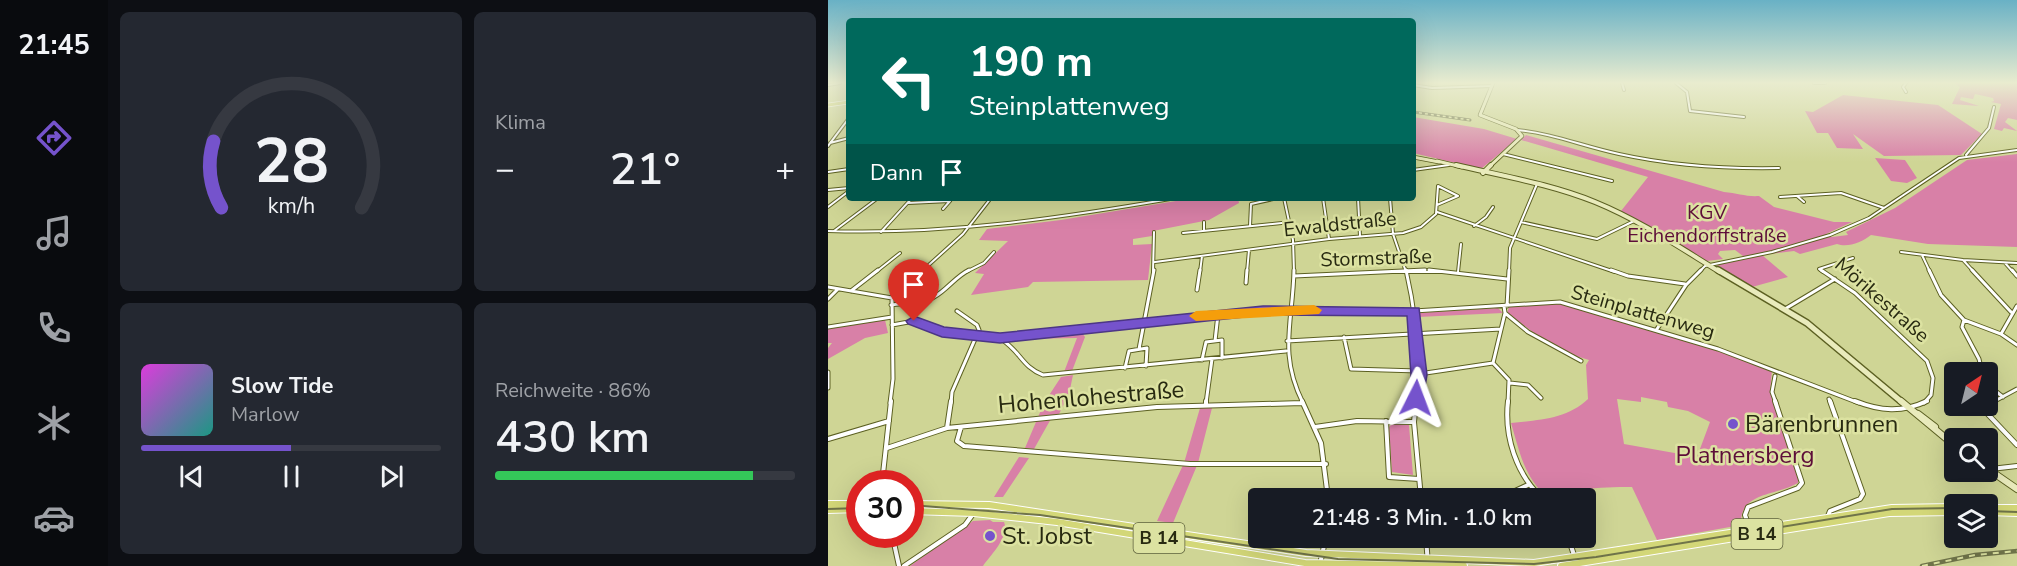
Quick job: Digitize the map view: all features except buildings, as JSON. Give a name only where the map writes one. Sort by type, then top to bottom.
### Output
[{"type":"main road","points":[[828,504],[846,504]]},
{"type":"main road","name":"B 14","points":[[924,504],[978,504],[1042,512],[1059,518],[1320,565],[1576,561],[1751,532],[1898,512],[1944,510]]},
{"type":"main road","points":[[828,510],[846,509]]},
{"type":"main road","points":[[1998,510],[2017,511]]},
{"type":"main road","name":"B 14","points":[[924,511],[1037,519],[1059,518],[1252,546],[1464,566]]},
{"type":"main road","points":[[1037,519],[1042,512]]},
{"type":"main road","name":"B 14","points":[[1561,566],[1576,561]]},
{"type":"street","points":[[1482,109],[1480,115],[1517,130],[1539,132],[1617,154],[1668,164],[1722,169],[1779,168]]},
{"type":"street","points":[[1690,109],[1744,117]]},
{"type":"street","points":[[1658,329],[1686,285],[1708,264],[1767,253],[1850,227],[1884,208],[1964,156],[1985,135],[1992,121],[1994,109]]},
{"type":"street","points":[[829,144],[846,122]]},
{"type":"street","points":[[1484,172],[1521,139],[1521,134],[1517,130]]},
{"type":"street","points":[[829,144],[846,139]]},
{"type":"street","points":[[1964,156],[2017,150]]},
{"type":"street","points":[[1503,154],[1612,181]]},
{"type":"street","points":[[1416,158],[1537,184],[1593,201],[1634,221],[1785,309],[1837,345],[1944,437]]},
{"type":"street","points":[[1416,169],[1437,161],[1484,172]]},
{"type":"street","points":[[1432,168],[1438,164],[1437,161]]},
{"type":"street","points":[[1416,170],[1449,165]]},
{"type":"street","points":[[828,172],[846,169]]},
{"type":"street","points":[[1493,363],[1505,313],[1509,254],[1537,184]]},
{"type":"street","points":[[1437,205],[1458,197],[1438,186],[1437,205],[1437,212],[1513,240],[1628,276],[1686,285]]},
{"type":"street","points":[[828,190],[846,189]]},
{"type":"street","points":[[828,207],[846,192]]},
{"type":"street","points":[[1780,197],[1841,193],[1884,208]]},
{"type":"street","points":[[1797,196],[1804,202]]},
{"type":"street","points":[[834,231],[874,201]]},
{"type":"street","points":[[880,232],[908,203],[937,201]]},
{"type":"street","points":[[943,210],[950,201]]},
{"type":"street","points":[[884,470],[893,379],[891,298],[969,227],[989,201]]},
{"type":"street","points":[[828,231],[880,232],[969,227],[1148,201]]},
{"type":"street","points":[[1250,226],[1251,204],[1264,201]]},
{"type":"street","points":[[1285,201],[1295,244],[1292,310],[1287,341],[1291,379],[1315,426],[1326,464],[1327,488]]},
{"type":"street","points":[[1323,201],[1329,239]]},
{"type":"street","points":[[1358,201],[1360,236]]},
{"type":"street","points":[[1390,201],[1393,234],[1406,270],[1414,311],[1418,373],[1414,422],[1420,488]]},
{"type":"street","points":[[1474,226],[1486,217],[1493,207]]},
{"type":"street","name":"Ewaldstraße","points":[[1155,262],[1329,239],[1393,234],[1421,227],[1437,212]]},
{"type":"street","points":[[1521,222],[1597,239],[1634,221]]},
{"type":"street","points":[[1204,222],[1204,231]]},
{"type":"street","points":[[1183,233],[1291,222]]},
{"type":"street","points":[[1140,349],[1155,262],[1154,232]]},
{"type":"street","name":"Stormstraße","points":[[1458,272],[1461,244]]},
{"type":"street","points":[[1246,284],[1249,250]]},
{"type":"street","points":[[891,304],[924,301],[936,296],[959,275],[984,263],[994,252]]},
{"type":"street","points":[[1901,252],[1963,260],[2017,263]]},
{"type":"street","points":[[851,291],[900,253]]},
{"type":"street","points":[[1922,255],[1941,295],[1964,320],[2001,334],[2017,345]]},
{"type":"street","points":[[1197,290],[1202,256]]},
{"type":"street","name":"Mörikestraße","points":[[1853,258],[1819,269],[1855,293],[1930,365],[1933,378],[1929,399],[1910,408]]},
{"type":"street","points":[[1963,260],[2011,312]]},
{"type":"street","points":[[2005,263],[2017,276]]},
{"type":"street","name":"Stormstraße","points":[[1294,276],[1406,270],[1458,272],[1508,279]]},
{"type":"street","points":[[1785,309],[1835,279]]},
{"type":"street","points":[[828,287],[891,298]]},
{"type":"street","points":[[828,299],[838,289]]},
{"type":"street","name":"Steinplattenweg","points":[[892,325],[914,321],[942,332],[1000,338],[1085,331],[1218,314],[1292,310],[1414,311],[1560,302],[1658,329],[1788,374],[1870,408],[1891,411],[1910,408]]},
{"type":"street","points":[[2001,334],[2011,312],[2017,306]]},
{"type":"street","points":[[947,428],[952,392],[976,337],[978,327],[957,311]]},
{"type":"street","points":[[1505,313],[1528,332],[1581,361]]},
{"type":"street","points":[[1215,341],[1218,314]]},
{"type":"street","points":[[828,327],[892,317]]},
{"type":"street","points":[[1964,320],[1962,327],[1980,362]]},
{"type":"street","points":[[1287,341],[1501,329]]},
{"type":"street","points":[[1000,338],[1016,349],[1026,367],[1036,374],[1068,374],[1287,351]]},
{"type":"street","points":[[1344,338],[1350,368],[1418,373],[1493,363]]},
{"type":"street","points":[[1202,360],[1205,344],[1215,341],[1223,341],[1222,358]]},
{"type":"street","points":[[1125,368],[1130,351],[1140,349],[1149,349],[1146,366]]},
{"type":"street","points":[[1206,405],[1213,359]]},
{"type":"street","points":[[1493,363],[1510,383],[1527,385],[1541,398]]},
{"type":"street","points":[[828,372],[830,380],[828,388]]},
{"type":"street","points":[[1751,532],[1745,515],[1748,507],[1798,488],[1802,483],[1801,474],[1772,392],[1775,376]]},
{"type":"street","points":[[1510,383],[1508,423],[1519,468],[1531,488]]},
{"type":"street","points":[[1998,399],[2017,389]]},
{"type":"street","points":[[1998,393],[2003,397]]},
{"type":"street","points":[[1829,399],[1839,421],[1863,494],[1860,499],[1829,512],[1831,521]]},
{"type":"street","name":"Hohenlohestraße","points":[[887,447],[947,428],[1123,410],[1302,403]]},
{"type":"street","points":[[1990,416],[2017,445]]},
{"type":"street","points":[[828,440],[889,421]]},
{"type":"street","points":[[1386,421],[1389,477],[1419,479]]},
{"type":"street","points":[[1315,426],[1350,422],[1414,422]]},
{"type":"street","points":[[961,427],[957,441],[964,446],[1190,464],[1326,464]]},
{"type":"street","points":[[1998,468],[2017,466]]},
{"type":"street","points":[[1998,476],[2017,492]]},
{"type":"street","points":[[1522,488],[1528,485]]},
{"type":"street","points":[[896,548],[901,566],[965,525],[974,513]]},
{"type":"street","points":[[1320,565],[1324,548]]},
{"type":"street","points":[[1572,548],[1576,561]]},
{"type":"green space","points":[[1818,109],[1945,109],[1982,134],[1961,155],[1884,156],[1853,134],[1863,149],[1837,148],[1828,133],[1817,133],[1805,111],[1813,112]]},
{"type":"green space","points":[[1999,109],[2017,109],[2017,120],[2008,118],[2005,122],[2017,131],[2004,128],[2002,131],[1994,129]]},
{"type":"green space","points":[[1416,118],[1484,129],[1517,139],[1481,169],[1416,154]]},
{"type":"green space","name":"KGV Eichendorffstraße","points":[[1526,135],[1724,192],[1759,196],[1774,207],[1834,222],[1852,222],[1826,234],[1832,237],[1848,235],[1846,232],[1895,208],[1967,160],[2017,154],[2017,247],[1928,244],[1871,235],[1855,244],[1837,244],[1800,254],[1794,251],[1762,255],[1788,277],[1752,287],[1717,265],[1747,259],[1735,250],[1720,251],[1718,254],[1723,259],[1707,261],[1621,211],[1648,177],[1521,140]]},
{"type":"green space","points":[[1875,158],[1905,160],[1917,178],[1907,183],[1891,181]]},
{"type":"green space","points":[[1176,201],[1239,201],[1239,203],[1209,220],[1153,231],[1152,236],[1133,239],[1133,245],[1152,244],[1148,280],[1033,282],[1028,287],[971,295],[984,274],[975,273],[1008,241],[979,240],[987,229],[1061,220]]},
{"type":"green space","name":"Platnersberg","points":[[1531,303],[1564,304],[1687,340],[1772,370],[1770,392],[1798,470],[1798,483],[1752,501],[1742,514],[1741,525],[1657,540],[1632,487],[1538,488],[1528,473],[1520,454],[1511,423],[1562,415],[1580,406],[1588,399],[1586,365],[1589,360],[1541,338],[1507,313],[1509,307]],"holes":[[[1641,397],[1667,402],[1668,407],[1688,411],[1710,422],[1697,457],[1624,444],[1617,399],[1641,402]]]},
{"type":"green space","points":[[1498,308],[1503,313],[1418,317],[1418,313]]},
{"type":"green space","points":[[885,320],[888,333],[865,338],[828,359],[828,348],[832,343],[828,343],[828,329]]},
{"type":"green space","points":[[1082,333],[1085,337],[1072,371],[1064,372],[1077,338],[1017,339]]},
{"type":"green space","points":[[1073,375],[1069,394],[1058,416],[1052,417],[1034,449],[1025,448],[1044,403],[1061,377]]},
{"type":"green space","points":[[1200,408],[1212,408],[1198,463],[1173,523],[1157,521],[1184,463]]},
{"type":"green space","points":[[1392,424],[1409,425],[1413,475],[1392,472],[1389,427]]},
{"type":"green space","points":[[1019,457],[1029,458],[1003,497],[994,497]]},
{"type":"green space","points":[[973,521],[1004,522],[1005,527],[999,545],[983,566],[910,566]]},
{"type":"tram line","points":[[924,506],[1040,515],[1338,559],[1534,564],[1596,557],[1892,509],[1944,508]]},
{"type":"tram line","points":[[828,509],[846,508]]},
{"type":"tram line","points":[[1998,511],[2017,512]]},
{"type":"railway","points":[[1416,112],[1470,120]]},
{"type":"railway","points":[[1922,566],[1975,555],[2017,551]]},
{"type":"slow traffic","points":[[1196,316],[1278,310],[1314,310]]},
{"type":"place","name":"Bärenbrunnen","points":[[1733,424]]},
{"type":"place","name":"St. Jobst","points":[[990,536]]},
{"type":"route","points":[[914,321],[942,332],[1000,338],[1085,331],[1218,314],[1278,310],[1414,311],[1419,375],[1416,398]]}]
